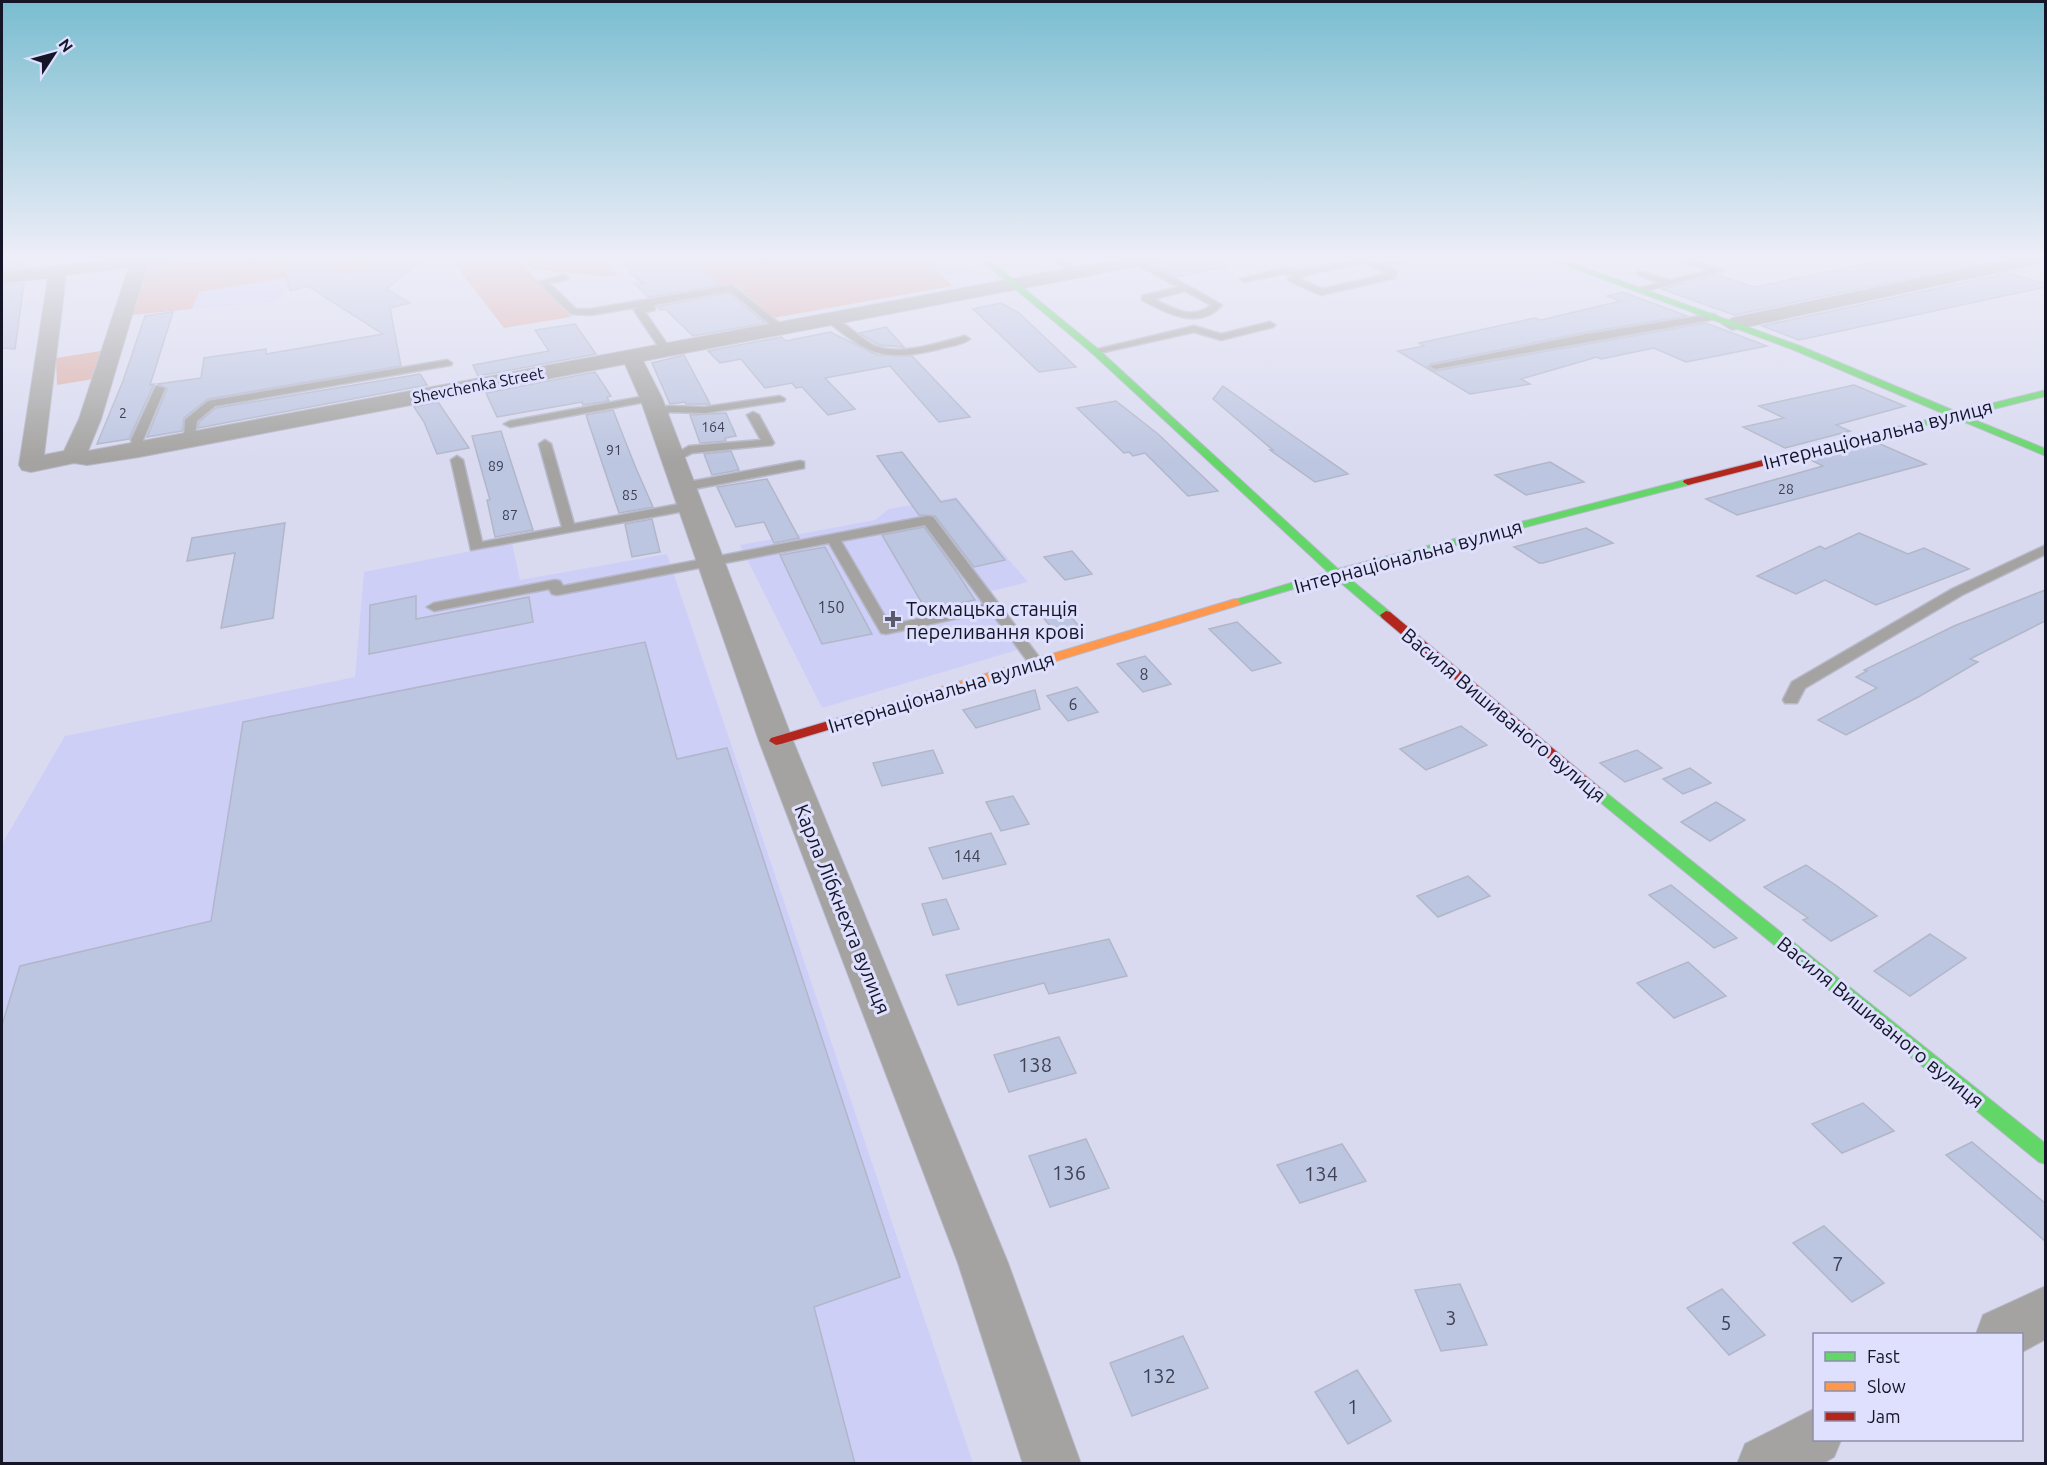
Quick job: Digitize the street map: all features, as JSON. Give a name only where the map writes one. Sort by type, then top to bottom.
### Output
[{"type":"street","name":"Shevchenka Street","points":[[51,324],[31,465],[74,456],[87,458],[139,450],[800,324]]},
{"type":"street","points":[[74,456],[90,419],[120,324]]},
{"type":"street","name":"Василя Вишиваного вулиця","points":[[1062,324],[1095,351],[1335,573],[1567,768],[2046,1156]]},
{"type":"street","points":[[1733,324],[1957,413],[2046,453]]},
{"type":"street","name":"Карла Лібкнехта вулиця","points":[[649,353],[654,407],[776,741],[983,1263],[1052,1464]]},
{"type":"street","name":"Інтернаціональна вулиця","points":[[776,741],[1335,573],[1957,413],[2046,393]]},
{"type":"street","points":[[2006,1333],[2046,1311]]},
{"type":"street","points":[[1766,1463],[1813,1438]]},
{"type":"lane","points":[[642,324],[649,353]]},
{"type":"lane","points":[[776,324],[780,328]]},
{"type":"lane","points":[[837,324],[868,348],[886,351],[915,350],[965,339]]},
{"type":"lane","points":[[1435,366],[1663,324]]},
{"type":"lane","points":[[1095,351],[1194,329],[1221,337],[1270,325]]},
{"type":"lane","points":[[190,440],[191,420],[212,403],[447,363]]},
{"type":"lane","points":[[139,450],[137,440],[160,388]]},
{"type":"lane","points":[[209,389],[212,403]]},
{"type":"lane","points":[[510,424],[654,407],[705,410],[780,399]]},
{"type":"lane","points":[[682,484],[689,450],[768,443],[753,415]]},
{"type":"lane","points":[[545,444],[569,529]]},
{"type":"lane","points":[[457,460],[476,547],[569,529],[682,484],[800,465]]},
{"type":"lane","points":[[434,607],[555,584],[557,591],[928,520],[1037,664]]},
{"type":"lane","points":[[832,537],[886,630],[993,606]]},
{"type":"lane","points":[[1791,700],[1798,685],[1957,592],[2046,549]]},
{"type":"shaded area","points":[[501,324],[526,324],[504,328]]},
{"type":"shaded area","points":[[101,351],[93,379],[57,385],[56,358]]},
{"type":"shaded area","name":"Токмацька станція переливання крові","points":[[956,497],[1028,582],[988,592],[1031,646],[822,708],[740,545],[875,520],[889,509]]},
{"type":"shaded area","points":[[512,543],[520,580],[667,554],[973,1463],[2,1464],[2,844],[65,736],[355,677],[364,572]]},
{"type":"building","points":[[2,324],[18,324],[15,349],[2,348]]},
{"type":"building","points":[[142,324],[169,324],[150,385],[154,384],[129,439],[97,444],[123,381]]},
{"type":"building","points":[[368,324],[393,324],[401,366],[208,399],[184,418],[182,431],[147,437],[167,389],[158,384],[201,378],[204,358],[266,349],[266,354],[383,334]]},
{"type":"building","points":[[575,324],[596,354],[478,376],[473,365],[549,351],[535,330]]},
{"type":"building","points":[[681,324],[757,324],[693,336]]},
{"type":"building","points":[[989,324],[1031,324],[1076,367],[1039,372]]},
{"type":"building","points":[[1505,324],[1635,324],[1430,364],[1428,367],[1435,371],[1698,324],[1710,324],[1767,346],[1686,362],[1654,348],[1601,359],[1597,357],[1521,379],[1530,384],[1470,394],[1398,351],[1424,346],[1419,343]]},
{"type":"building","points":[[1770,324],[1872,324],[1799,340],[1762,326]]},
{"type":"building","points":[[886,327],[904,347],[879,345],[859,333]]},
{"type":"building","points":[[830,332],[877,355],[912,356],[970,417],[939,422],[890,366],[825,378],[855,409],[828,415],[802,387],[796,388],[792,383],[765,388],[741,359],[720,363],[708,351],[781,337],[786,341]]},
{"type":"building","points":[[684,355],[710,404],[686,404],[685,402],[670,404],[652,363]]},
{"type":"building","points":[[595,372],[611,396],[607,397],[609,401],[583,405],[582,402],[497,417],[486,393]]},
{"type":"building","points":[[420,374],[427,385],[198,428],[199,422],[216,408]]},
{"type":"building","points":[[1854,385],[1905,406],[1836,425],[1850,431],[1785,448],[1743,427],[1784,418],[1759,406]]},
{"type":"building","points":[[1223,386],[1348,474],[1315,482],[1270,450],[1273,450],[1213,399]]},
{"type":"building","points":[[1116,401],[1158,434],[1218,491],[1188,496],[1145,453],[1133,456],[1129,452],[1124,453],[1077,408]]},
{"type":"building","points":[[438,402],[469,448],[437,454],[424,422],[414,407]]},
{"type":"building","points":[[613,410],[653,507],[619,513],[586,415]]},
{"type":"building","points":[[726,413],[736,436],[725,438],[726,441],[700,443],[690,415]]},
{"type":"building","points":[[501,431],[533,530],[495,537],[487,500],[490,500],[472,436]]},
{"type":"building","points":[[1878,443],[1926,464],[1737,515],[1706,499],[1823,466],[1811,460]]},
{"type":"building","points":[[731,451],[739,470],[712,475],[704,454]]},
{"type":"building","points":[[902,452],[941,502],[956,499],[1005,560],[974,567],[935,516],[919,515],[877,456]]},
{"type":"building","points":[[1550,462],[1584,482],[1526,495],[1495,475]]},
{"type":"building","points":[[767,479],[799,538],[774,543],[764,522],[736,527],[717,487]]},
{"type":"building","points":[[652,519],[660,552],[632,557],[625,524]]},
{"type":"building","points":[[285,523],[273,618],[221,628],[235,553],[187,561],[192,538]]},
{"type":"building","points":[[924,527],[975,600],[926,610],[882,535]]},
{"type":"building","points":[[1586,528],[1613,543],[1543,563],[1539,563],[1514,547]]},
{"type":"building","points":[[1859,533],[1908,554],[1924,548],[1969,569],[1876,605],[1825,580],[1796,594],[1757,576],[1820,546],[1825,549]]},
{"type":"building","points":[[825,547],[872,634],[822,644],[780,555]]},
{"type":"building","points":[[1072,551],[1092,574],[1065,580],[1044,557]]},
{"type":"building","points":[[2045,590],[2045,621],[1970,659],[1978,662],[1920,696],[1846,735],[1818,720],[1877,688],[1856,677],[1867,671],[1864,670],[1954,626]]},
{"type":"building","points":[[416,596],[416,619],[529,597],[533,622],[369,654],[370,605]]},
{"type":"building","points":[[1061,605],[1078,625],[1054,631],[1037,610]]},
{"type":"building","points":[[1237,622],[1281,663],[1252,671],[1209,629]]},
{"type":"building","points":[[645,642],[677,759],[727,748],[900,1277],[814,1307],[855,1464],[2,1464],[2,1025],[20,966],[211,921],[243,722]]},
{"type":"building","points":[[1145,656],[1171,684],[1143,692],[1117,664]]},
{"type":"building","points":[[1077,687],[1098,712],[1068,721],[1047,696]]},
{"type":"building","points":[[1035,690],[1040,709],[976,728],[963,710]]},
{"type":"building","points":[[1461,726],[1487,745],[1426,770],[1400,749]]},
{"type":"building","points":[[933,750],[943,773],[882,786],[873,763]]},
{"type":"building","points":[[1637,750],[1662,768],[1625,782],[1600,763]]},
{"type":"building","points":[[1690,768],[1711,783],[1683,794],[1663,779]]},
{"type":"building","points":[[1013,796],[1029,824],[1001,831],[986,802]]},
{"type":"building","points":[[1716,802],[1745,820],[1710,841],[1681,822]]},
{"type":"building","points":[[991,833],[1006,864],[943,879],[929,848]]},
{"type":"building","points":[[1806,865],[1877,916],[1831,941],[1803,920],[1808,918],[1764,887]]},
{"type":"building","points":[[1468,876],[1490,896],[1438,917],[1417,896]]},
{"type":"building","points":[[1671,885],[1737,938],[1714,948],[1649,895]]},
{"type":"building","points":[[946,899],[959,929],[933,935],[922,904]]},
{"type":"building","points":[[1930,934],[1966,958],[1910,996],[1874,971]]},
{"type":"building","points":[[1109,939],[1127,976],[1049,994],[1044,983],[958,1005],[946,975]]},
{"type":"building","points":[[1688,962],[1726,996],[1674,1018],[1637,983]]},
{"type":"building","points":[[1059,1037],[1076,1073],[1009,1092],[994,1055]]},
{"type":"building","points":[[1863,1103],[1894,1131],[1842,1153],[1812,1124]]},
{"type":"building","points":[[1086,1139],[1109,1188],[1050,1207],[1029,1156]]},
{"type":"building","points":[[1972,1142],[2046,1204],[2046,1242],[1946,1155]]},
{"type":"building","points":[[1342,1144],[1366,1181],[1300,1203],[1277,1165]]},
{"type":"building","points":[[1824,1226],[1884,1283],[1852,1302],[1793,1243]]},
{"type":"building","points":[[1460,1284],[1487,1345],[1441,1351],[1415,1290]]},
{"type":"building","points":[[1722,1289],[1765,1335],[1729,1355],[1687,1308]]},
{"type":"building","points":[[1183,1336],[1208,1388],[1132,1416],[1110,1363]]},
{"type":"building","points":[[1357,1370],[1391,1421],[1348,1444],[1315,1392]]},
{"type":"traffic: fast","points":[[1062,324],[1095,351],[1336,573],[1386,615]]},
{"type":"traffic: fast","points":[[1732,324],[1797,348],[2046,453]]},
{"type":"traffic: fast","points":[[1822,448],[2046,393]]},
{"type":"traffic: fast","points":[[1235,603],[1336,573],[1688,482]]},
{"type":"traffic: fast","points":[[1594,790],[2046,1156]]},
{"type":"traffic: slow","points":[[930,695],[1235,603]]},
{"type":"traffic: jam","points":[[1688,482],[1822,448]]},
{"type":"traffic: jam","points":[[1386,615],[1594,790]]},
{"type":"traffic: jam","points":[[776,741],[930,695]]},
{"type":"place","name":"Токмацька станція переливання крові","points":[[893,619]]}]
